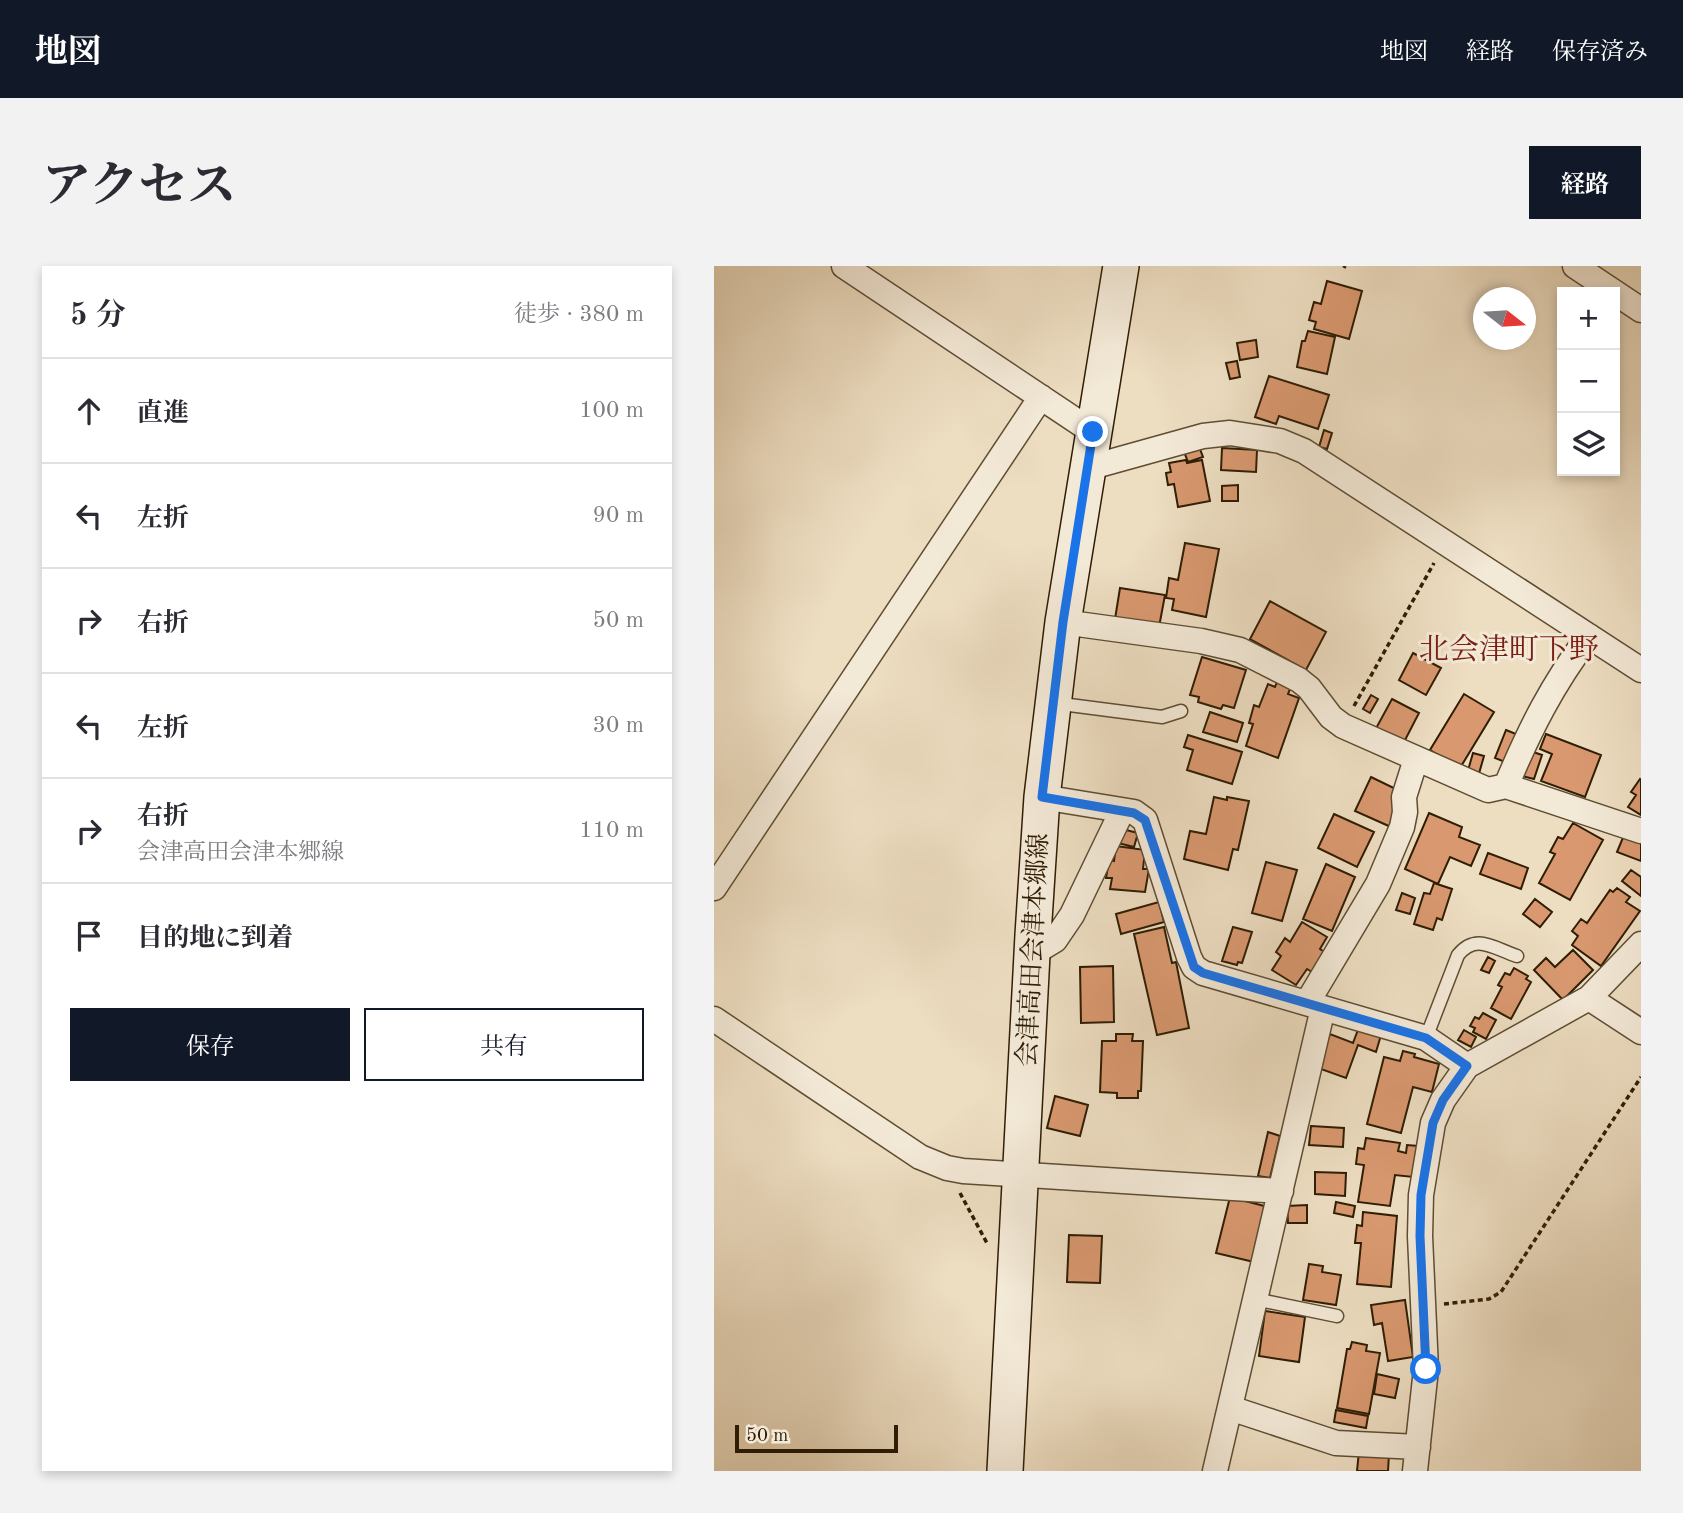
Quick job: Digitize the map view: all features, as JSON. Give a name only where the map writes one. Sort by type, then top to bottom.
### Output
[{"type":"main road","name":"会津高田会津本郷線","points":[[1013,1466],[1022,1176],[1042,797],[1063,622],[1121,266]]},
{"type":"street","points":[[844,266],[1093,432]]},
{"type":"street","points":[[1575,266],[1641,310]]},
{"type":"street","points":[[714,888],[1041,397]]},
{"type":"street","points":[[1088,468],[1203,436],[1230,433],[1280,442],[1304,451],[1641,670]]},
{"type":"street","points":[[1063,622],[1201,640],[1240,650],[1299,680],[1309,688],[1331,717],[1343,726],[1416,760],[1488,790],[1506,786],[1641,831]]},
{"type":"street","points":[[1506,786],[1530,728],[1561,673],[1589,636]]},
{"type":"street","points":[[1215,1471],[1281,1191],[1315,1005],[1378,884],[1402,827],[1404,797],[1416,760]]},
{"type":"street","points":[[1042,797],[1134,813],[1145,820],[1194,967],[1203,973],[1426,1038],[1467,1066]]},
{"type":"street","points":[[1032,954],[1055,940],[1072,915],[1122,811]]},
{"type":"street","points":[[1230,1408],[1336,1443],[1416,1459],[1426,1369],[1421,1195],[1433,1123],[1443,1100],[1467,1066],[1589,998],[1641,944]]},
{"type":"street","points":[[1589,998],[1641,1032]]},
{"type":"street","points":[[714,1019],[920,1157],[947,1168],[1022,1176],[1281,1191]]},
{"type":"lane","points":[[1054,703],[1162,717],[1181,711]]},
{"type":"lane","points":[[1426,1038],[1458,954],[1467,944],[1477,942],[1517,956]]},
{"type":"lane","points":[[1255,1299],[1337,1317]]},
{"type":"path","points":[[1343,726],[1445,543]]},
{"type":"path","points":[[1424,1306],[1489,1298],[1501,1292],[1641,1077]]},
{"type":"path","points":[[947,1168],[990,1250]]},
{"type":"building","points":[[1327,281],[1362,291],[1349,339],[1314,329],[1316,322],[1309,320],[1314,302],[1321,304]]},
{"type":"building","points":[[1308,331],[1335,337],[1327,374],[1297,367],[1302,341],[1305,341]]},
{"type":"building","points":[[1256,340],[1258,357],[1240,360],[1237,343]]},
{"type":"building","points":[[1237,361],[1240,377],[1230,379],[1226,363]]},
{"type":"building","points":[[1269,376],[1329,395],[1318,429],[1279,416],[1276,424],[1255,417]]},
{"type":"building","points":[[1324,430],[1332,433],[1327,449],[1319,447]]},
{"type":"building","points":[[1198,444],[1203,457],[1188,462],[1183,449]]},
{"type":"building","points":[[1222,448],[1257,450],[1256,472],[1221,470]]},
{"type":"building","points":[[1186,460],[1187,463],[1202,460],[1210,501],[1178,507],[1174,484],[1168,485],[1166,473],[1171,472],[1169,463]]},
{"type":"building","points":[[1238,485],[1238,501],[1222,501],[1222,486]]},
{"type":"building","points":[[1185,543],[1219,549],[1206,617],[1172,610],[1174,599],[1166,598],[1169,578],[1178,580]]},
{"type":"building","points":[[1120,588],[1165,595],[1159,627],[1115,619]]},
{"type":"building","points":[[1270,601],[1326,632],[1306,670],[1250,639]]},
{"type":"building","points":[[1413,653],[1441,668],[1426,695],[1399,680]]},
{"type":"building","points":[[1202,657],[1246,670],[1234,708],[1223,705],[1221,709],[1198,702],[1199,697],[1190,695]]},
{"type":"building","points":[[1279,677],[1293,682],[1288,694],[1299,698],[1278,758],[1246,746],[1253,724],[1249,723],[1254,705],[1259,707],[1268,684],[1275,687]]},
{"type":"building","points":[[1464,694],[1494,712],[1460,768],[1430,750]]},
{"type":"building","points":[[1371,695],[1378,699],[1370,713],[1363,709]]},
{"type":"building","points":[[1392,699],[1419,713],[1402,746],[1374,732]]},
{"type":"building","points":[[1210,712],[1243,723],[1237,742],[1203,732]]},
{"type":"building","points":[[1506,730],[1516,734],[1505,762],[1495,758]]},
{"type":"building","points":[[1546,734],[1601,755],[1585,797],[1541,781],[1552,754],[1540,749]]},
{"type":"building","points":[[1188,735],[1242,752],[1232,784],[1187,770],[1193,750],[1184,747]]},
{"type":"building","points":[[1530,751],[1542,755],[1534,779],[1522,776]]},
{"type":"building","points":[[1473,753],[1484,756],[1478,777],[1467,774]]},
{"type":"building","points":[[1371,777],[1400,791],[1391,827],[1355,811]]},
{"type":"building","points":[[1640,779],[1641,815],[1628,807],[1636,795],[1631,792]]},
{"type":"building","points":[[1214,797],[1249,801],[1238,850],[1233,849],[1228,870],[1184,859],[1190,831],[1206,834]]},
{"type":"building","points":[[1429,813],[1462,827],[1459,837],[1480,845],[1471,866],[1450,857],[1438,884],[1405,869]]},
{"type":"building","points":[[1334,814],[1374,832],[1357,867],[1318,848]]},
{"type":"building","points":[[1573,823],[1603,840],[1570,900],[1539,883],[1555,854],[1550,852],[1558,837],[1563,839]]},
{"type":"building","points":[[1122,829],[1138,833],[1134,847],[1118,843]]},
{"type":"building","points":[[1624,835],[1641,842],[1641,861],[1617,852]]},
{"type":"building","points":[[1116,846],[1145,850],[1143,869],[1149,869],[1145,892],[1110,889],[1112,878],[1106,878],[1109,860],[1114,861]]},
{"type":"building","points":[[1488,853],[1528,868],[1521,889],[1480,874]]},
{"type":"building","points":[[1266,862],[1297,870],[1282,921],[1252,913]]},
{"type":"building","points":[[1326,864],[1355,877],[1332,931],[1303,919]]},
{"type":"building","points":[[1631,870],[1641,877],[1641,896],[1622,881]]},
{"type":"building","points":[[1434,883],[1452,889],[1442,920],[1437,918],[1433,930],[1414,924],[1424,893],[1430,894]]},
{"type":"building","points":[[1617,888],[1630,897],[1626,902],[1640,911],[1601,966],[1572,945],[1578,936],[1572,931],[1581,919],[1587,923],[1610,890],[1613,892]]},
{"type":"building","points":[[1402,893],[1415,898],[1410,914],[1396,910]]},
{"type":"building","points":[[1535,899],[1552,912],[1540,927],[1523,914]]},
{"type":"building","points":[[1159,902],[1164,922],[1121,934],[1116,914]]},
{"type":"building","points":[[1302,922],[1327,937],[1320,949],[1329,955],[1317,975],[1307,969],[1296,985],[1272,970],[1281,956],[1276,952],[1285,938],[1290,942]]},
{"type":"building","points":[[1164,927],[1172,963],[1176,962],[1189,1028],[1157,1035],[1134,934]]},
{"type":"building","points":[[1233,927],[1252,932],[1242,963],[1238,962],[1237,965],[1222,961]]},
{"type":"building","points":[[1573,950],[1593,970],[1563,1000],[1534,970],[1546,958],[1555,967]]},
{"type":"building","points":[[1488,957],[1495,961],[1489,973],[1481,970]]},
{"type":"building","points":[[1113,966],[1114,1022],[1081,1023],[1080,967]]},
{"type":"building","points":[[1514,968],[1528,976],[1526,979],[1531,982],[1511,1019],[1491,1008],[1502,987],[1498,985],[1505,973],[1510,975]]},
{"type":"building","points":[[1483,1013],[1496,1020],[1486,1039],[1473,1032],[1475,1028],[1470,1026],[1475,1017],[1479,1019]]},
{"type":"building","points":[[1359,1027],[1381,1035],[1376,1052],[1358,1045],[1346,1078],[1318,1068],[1330,1034],[1353,1043]]},
{"type":"building","points":[[1464,1030],[1476,1037],[1471,1047],[1458,1040]]},
{"type":"building","points":[[1116,1034],[1133,1034],[1132,1041],[1143,1041],[1141,1091],[1138,1091],[1138,1098],[1117,1098],[1117,1093],[1100,1092],[1102,1041],[1116,1041]]},
{"type":"building","points":[[1403,1051],[1439,1064],[1432,1092],[1413,1087],[1401,1133],[1367,1124],[1384,1057],[1400,1061]]},
{"type":"building","points":[[1055,1096],[1088,1105],[1080,1136],[1047,1128]]},
{"type":"building","points":[[1311,1126],[1344,1128],[1343,1147],[1309,1145]]},
{"type":"building","points":[[1268,1132],[1280,1136],[1270,1178],[1258,1176]]},
{"type":"building","points":[[1366,1138],[1400,1143],[1398,1151],[1406,1153],[1407,1145],[1418,1146],[1413,1177],[1395,1175],[1390,1206],[1358,1202],[1364,1165],[1356,1164],[1358,1148],[1364,1149]]},
{"type":"building","points":[[1315,1172],[1346,1173],[1345,1196],[1315,1194]]},
{"type":"building","points":[[1230,1197],[1268,1207],[1254,1262],[1216,1253]]},
{"type":"building","points":[[1336,1202],[1355,1206],[1353,1217],[1334,1213]]},
{"type":"building","points":[[1307,1205],[1307,1223],[1288,1223],[1287,1206]]},
{"type":"building","points":[[1363,1212],[1397,1216],[1391,1287],[1357,1284],[1361,1243],[1355,1243],[1357,1225],[1362,1226]]},
{"type":"building","points":[[1069,1235],[1102,1236],[1100,1283],[1067,1282]]},
{"type":"building","points":[[1309,1264],[1323,1266],[1322,1272],[1341,1275],[1336,1305],[1303,1300]]},
{"type":"building","points":[[1405,1300],[1413,1357],[1388,1361],[1382,1323],[1374,1325],[1371,1305]]},
{"type":"building","points":[[1265,1311],[1305,1317],[1299,1362],[1259,1356]]},
{"type":"building","points":[[1352,1342],[1367,1345],[1366,1351],[1380,1353],[1369,1414],[1337,1408],[1347,1349],[1350,1349]]},
{"type":"building","points":[[1377,1374],[1399,1379],[1395,1398],[1374,1394]]},
{"type":"building","points":[[1336,1410],[1368,1416],[1366,1428],[1334,1422]]},
{"type":"building","points":[[1359,1451],[1389,1454],[1388,1471],[1357,1471]]},
{"type":"district","name":"北会津町下野","points":[[1509,651]]},
{"type":"route","points":[[1093,432],[1063,622],[1042,797],[1134,813],[1145,820],[1189,957],[1194,967],[1203,973],[1426,1038],[1467,1066],[1443,1100],[1433,1123],[1421,1195],[1420,1236],[1426,1369]]}]
